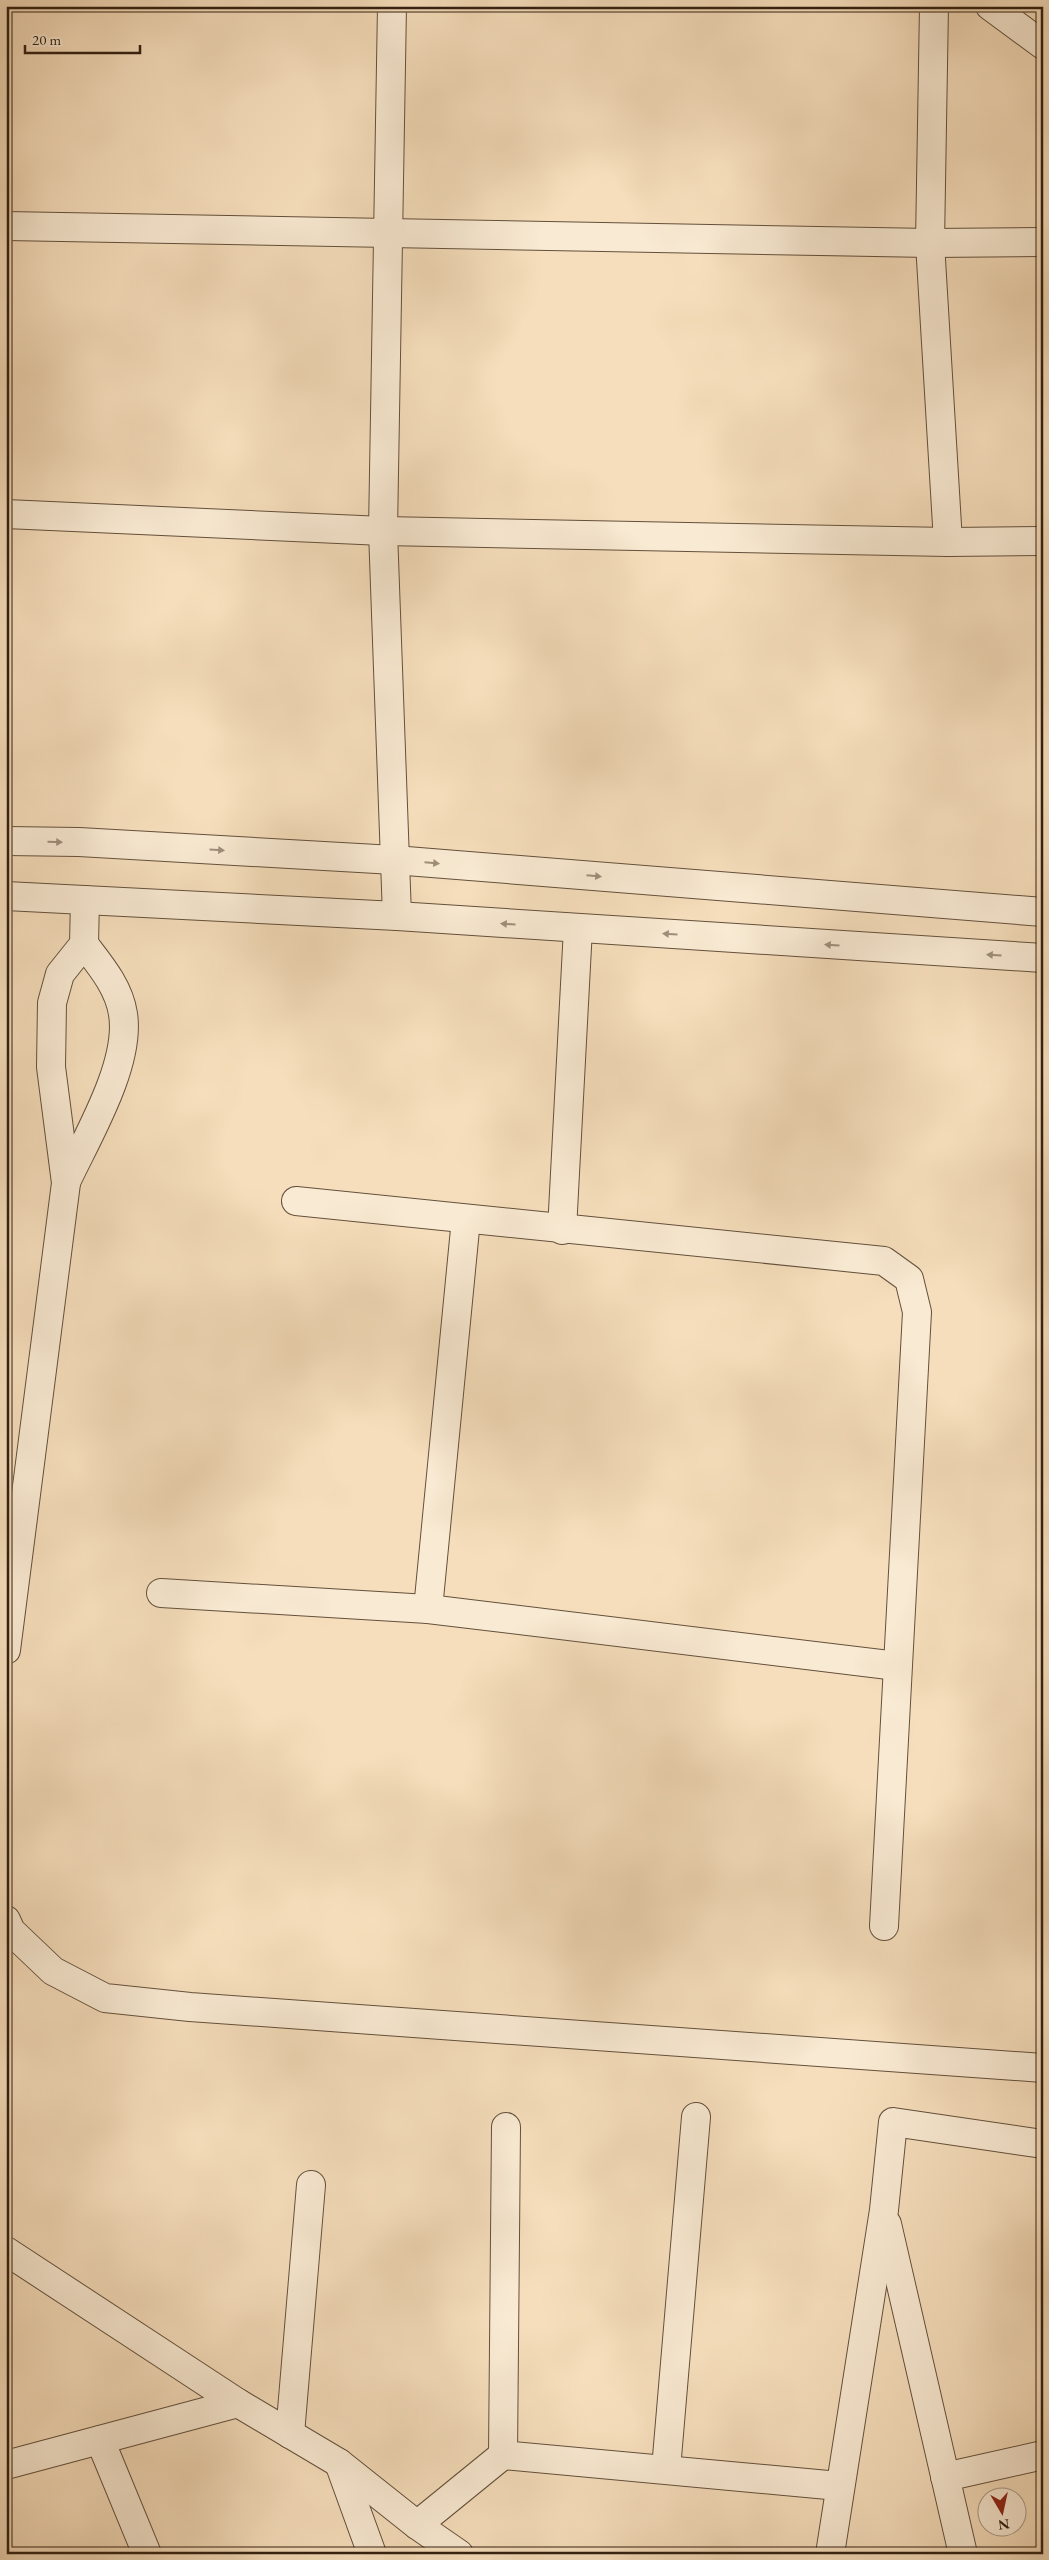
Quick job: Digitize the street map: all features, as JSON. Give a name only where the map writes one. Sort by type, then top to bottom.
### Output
[{"type":"street","points":[[392,6],[384,531],[397,916]]},
{"type":"street","points":[[934,6],[930,243],[948,542]]},
{"type":"street","points":[[990,6],[1043,45]]},
{"type":"street","points":[[6,226],[930,243],[1043,242]]},
{"type":"street","points":[[6,514],[384,531],[948,542],[1043,541]]},
{"type":"street","points":[[6,841],[80,842],[394,860],[1043,912]]},
{"type":"street","points":[[6,896],[397,916],[1043,958]]},
{"type":"street","points":[[66,1183],[114,1076],[123,1047],[123,1013],[109,976],[84,944],[84,900]]},
{"type":"street","points":[[562,1230],[578,928]]},
{"type":"street","points":[[6,1650],[66,1183],[51,1067],[52,1003],[60,974],[84,944]]},
{"type":"street","points":[[296,1201],[562,1230],[884,1261],[909,1279],[916,1312],[884,1926]]},
{"type":"street","points":[[428,1609],[466,1219]]},
{"type":"street","points":[[161,1592],[428,1609],[898,1666]]},
{"type":"street","points":[[6,1920],[11,1930],[53,1971],[105,1998],[190,2007],[1043,2068]]},
{"type":"street","points":[[666,2469],[696,2117]]},
{"type":"street","points":[[830,2554],[839,2486],[884,2210],[893,2122],[1043,2144]]},
{"type":"street","points":[[503,2455],[506,2127]]},
{"type":"street","points":[[290,2434],[311,2185]]},
{"type":"street","points":[[884,2210],[963,2554]]},
{"type":"street","points":[[6,2251],[238,2403],[339,2463],[417,2525],[459,2554]]},
{"type":"street","points":[[6,2465],[238,2403]]},
{"type":"street","points":[[100,2440],[146,2554]]},
{"type":"street","points":[[417,2525],[503,2455],[839,2486]]},
{"type":"street","points":[[945,2477],[1043,2455]]},
{"type":"street","points":[[339,2463],[372,2554]]}]
